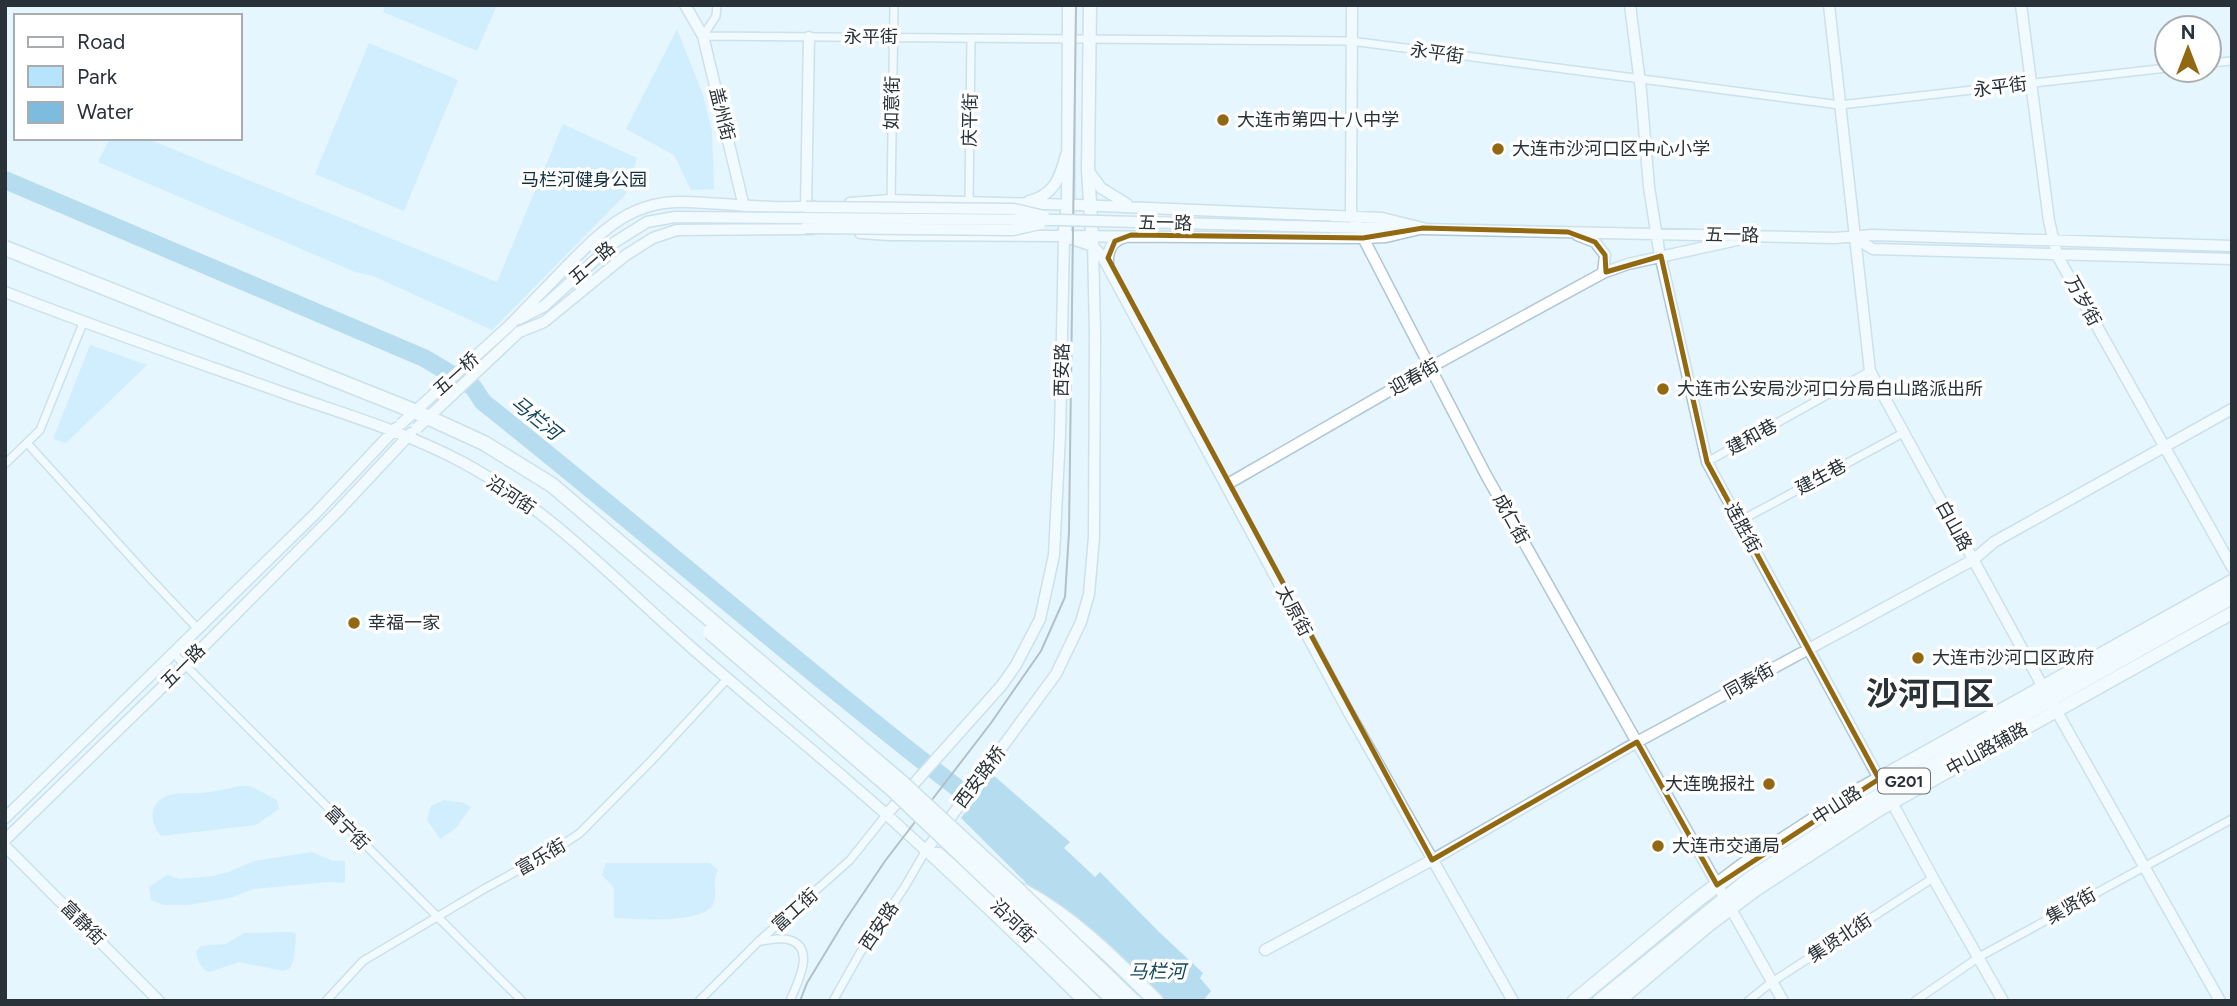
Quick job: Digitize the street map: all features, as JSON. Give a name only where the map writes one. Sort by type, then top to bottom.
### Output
[{"type":"highway","points":[[5,248],[414,411],[484,443],[552,485],[900,781],[1133,1001]]},
{"type":"highway","points":[[5,257],[411,418],[480,450],[547,492],[892,789],[1115,1001]]},
{"type":"highway","name":"中山路","points":[[2049,699],[2232,582]]},
{"type":"highway","name":"中山路","points":[[1575,1001],[1741,867],[1886,791],[2232,597]]},
{"type":"highway","name":"中山路","points":[[1600,1001],[1728,904],[1750,879],[1886,791]]},
{"type":"highway","points":[[1015,887],[1049,906],[1096,941],[1156,1001]]},
{"type":"main road","name":"西安路","points":[[1064,237],[1068,205],[1069,5]]},
{"type":"main road","points":[[1090,5],[1088,170],[1093,241]]},
{"type":"main road","name":"中山路辅路","points":[[1886,791],[2049,699],[2232,612]]},
{"type":"main road","points":[[1619,1001],[1728,904]]},
{"type":"street","name":"盖州街","points":[[685,5],[703,36],[745,206],[747,228]]},
{"type":"street","points":[[703,36],[716,16],[717,5]]},
{"type":"street","name":"如意街","points":[[891,200],[894,5]]},
{"type":"street","name":"成仁街","points":[[1352,5],[1351,211],[1358,228],[1486,475],[1783,1001]]},
{"type":"street","name":"连胜街","points":[[1630,5],[1649,187],[1661,256],[1707,462],[1933,878],[2003,1001]]},
{"type":"street","name":"白山路","points":[[1829,5],[1870,371],[2049,699],[2220,1001]]},
{"type":"street","name":"万岁街","points":[[2021,5],[2049,221],[2057,254],[2232,567]]},
{"type":"street","name":"永平街","points":[[703,36],[1351,41],[1840,105],[2153,70]]},
{"type":"street","points":[[806,207],[808,37]]},
{"type":"street","name":"庆平街","points":[[969,202],[971,38]]},
{"type":"street","points":[[1019,204],[1039,199],[1055,186],[1069,141]]},
{"type":"street","points":[[1088,170],[1108,194],[1129,205],[1147,208]]},
{"type":"street","points":[[806,207],[891,200],[1147,208],[1358,228]]},
{"type":"street","points":[[515,328],[601,232],[628,214],[649,205],[684,202],[745,206],[1014,209],[1060,220]]},
{"type":"street","name":"太原街","points":[[1068,205],[1102,256],[1348,711],[1513,1001]]},
{"type":"street","name":"五一路","points":[[515,328],[544,306],[614,242],[647,222],[675,217],[1060,220],[1855,238],[1873,235],[2232,246]]},
{"type":"street","points":[[515,328],[540,325],[626,254],[653,238],[677,230],[1013,230],[1060,220]]},
{"type":"street","points":[[805,228],[890,235],[1064,237],[1093,241],[1131,235],[1358,228]]},
{"type":"street","points":[[1568,232],[1595,242],[1605,254],[1603,273]]},
{"type":"street","points":[[1108,267],[1111,246],[1121,238],[1131,235]]},
{"type":"street","points":[[1010,236],[1055,247],[1064,265]]},
{"type":"street","name":"迎春街","points":[[1226,485],[1429,368],[1603,273],[1661,256],[1758,236]]},
{"type":"street","name":"西安路","points":[[886,815],[1002,685],[1016,665],[1040,619],[1054,555],[1060,435],[1064,237]]},
{"type":"street","name":"五一路","points":[[1855,238],[1873,249],[2232,259]]},
{"type":"street","name":"西安路","points":[[1010,737],[1056,674],[1081,622],[1089,594],[1094,537],[1093,241]]},
{"type":"street","name":"沿河街","points":[[5,292],[83,323],[397,428],[407,438],[461,462],[503,487],[541,514],[607,569],[691,647],[886,815],[996,915],[1083,1001]]},
{"type":"street","points":[[5,464],[40,430],[83,323]]},
{"type":"street","name":"五一桥","points":[[397,428],[515,328]]},
{"type":"street","name":"五一桥","points":[[417,428],[515,328]]},
{"type":"street","name":"建和巷","points":[[1707,462],[1870,371]]},
{"type":"street","name":"同泰街","points":[[1265,950],[1432,860],[1637,742],[1973,560],[1994,542],[2232,410]]},
{"type":"street","name":"五一路","points":[[5,818],[316,513],[397,428]]},
{"type":"street","name":"五一路","points":[[5,840],[339,510],[417,428]]},
{"type":"street","name":"建生巷","points":[[1740,521],[1903,433]]},
{"type":"street","points":[[27,443],[198,629]]},
{"type":"street","name":"富宁街","points":[[173,653],[522,1001]]},
{"type":"street","name":"富乐街","points":[[326,1001],[363,961],[580,833],[729,678]]},
{"type":"street","name":"西安路桥","points":[[925,852],[1010,737]]},
{"type":"street","name":"富工街","points":[[699,1001],[759,941],[850,860],[886,815]]},
{"type":"street","name":"集贤街","points":[[1915,1001],[1979,957],[2232,818]]},
{"type":"street","name":"富静街","points":[[5,846],[159,1001]]},
{"type":"street","name":"西安路","points":[[833,1001],[860,953],[898,898],[925,852]]},
{"type":"street","name":"沿河街","points":[[925,852],[939,853],[1002,909],[1095,1001]]},
{"type":"street","name":"集贤北街","points":[[1748,1001],[1772,982],[1933,878]]},
{"type":"street","points":[[759,941],[790,940],[803,954],[802,971],[790,1001]]},
{"type":"highlighted area","points":[[1423,228],[1568,232],[1595,242],[1605,255],[1606,272],[1661,256],[1707,462],[1879,779],[1717,885],[1637,742],[1432,860],[1108,258],[1115,241],[1131,235],[1363,238]]},
{"type":"green space","points":[[386,5],[497,5],[477,51],[383,12]]},
{"type":"green space","points":[[677,29],[703,95],[712,131],[714,189],[691,190],[674,155],[626,129]]},
{"type":"green space","points":[[369,43],[458,80],[404,211],[315,174]]},
{"type":"green space","name":"马栏河健身公园","points":[[563,124],[637,158],[626,194],[492,330],[373,276],[355,272],[98,162],[109,140],[151,140],[497,282]]},
{"type":"green space","points":[[90,345],[147,365],[66,443],[53,439]]},
{"type":"green space","points":[[250,786],[277,800],[279,809],[256,825],[161,836],[155,827],[153,811],[158,801],[167,796]]},
{"type":"green space","points":[[444,800],[464,803],[471,807],[455,829],[440,839],[427,820],[431,806]]},
{"type":"green space","points":[[312,852],[333,861],[345,861],[345,883],[328,882],[253,889],[230,898],[188,905],[164,905],[151,900],[149,887],[167,875],[180,879],[214,876],[254,861]]},
{"type":"green space","points":[[606,863],[710,863],[718,870],[714,902],[709,909],[685,917],[614,918],[614,888],[602,875]]},
{"type":"green space","points":[[244,933],[296,934],[294,957],[289,969],[283,971],[239,962],[209,972],[201,966],[196,951],[201,946],[226,944]]},
{"type":"water","name":"马栏河","points":[[993,775],[1070,842],[1064,848],[1095,877],[1100,872],[1203,973],[1200,978],[1211,991],[1203,1001],[1145,1001],[961,818]]},
{"type":"waterway","name":"马栏河","points":[[5,180],[424,358],[473,387],[483,402],[849,702],[973,800]]},
{"type":"tram line","points":[[800,1001],[807,983],[844,922],[885,861],[991,723],[1041,651],[1065,597],[1069,532],[1076,5]]},
{"type":"place","name":"大连市第四十八中学","points":[[1223,120]]},
{"type":"place","name":"大连市沙河口区中心小学","points":[[1498,149]]},
{"type":"place","name":"大连市公安局沙河口分局白山路派出所","points":[[1663,389]]},
{"type":"place","name":"幸福一家","points":[[354,623]]},
{"type":"place","name":"大连市沙河口区政府","points":[[1918,658]]},
{"type":"place","name":"大连晚报社","points":[[1769,784]]},
{"type":"place","name":"大连市交通局","points":[[1658,846]]},
{"type":"district","name":"沙河口区","points":[[1930,694]]}]
